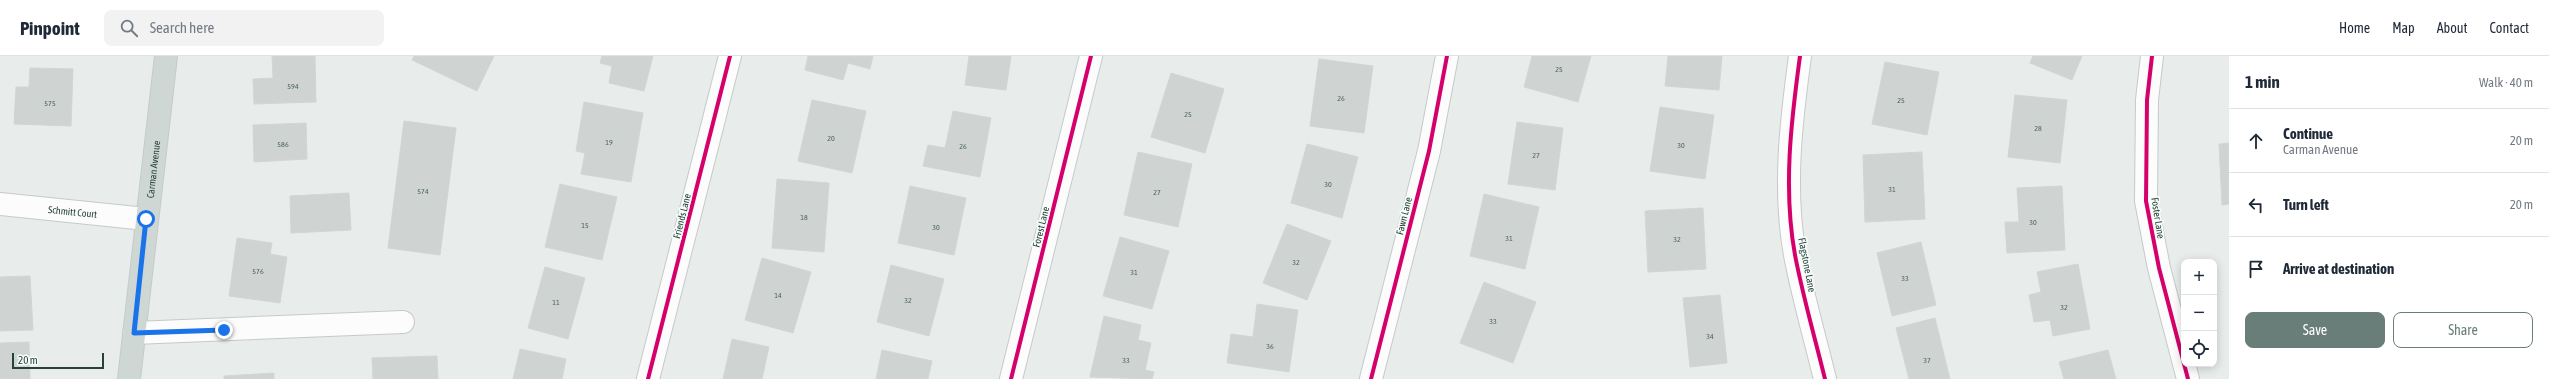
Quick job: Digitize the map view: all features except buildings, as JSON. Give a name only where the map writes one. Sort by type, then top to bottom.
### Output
[{"type":"main road","name":"Carman Avenue","points":[[129,379],[146,219],[166,56]]},
{"type":"street","name":"Friends Lane","points":[[648,379],[730,56]]},
{"type":"street","name":"Forest Lane","points":[[1011,379],[1091,56]]},
{"type":"street","name":"Fawn Lane","points":[[1371,379],[1429,151],[1447,56]]},
{"type":"street","name":"Flagstone Lane","points":[[1800,56],[1790,131],[1790,192],[1795,254],[1825,379]]},
{"type":"street","name":"Foster Lane","points":[[2152,56],[2147,100],[2146,201],[2159,268],[2188,379]]},
{"type":"street","name":"Schmitt Court","points":[[0,204],[146,219]]},
{"type":"street","points":[[134,333],[403,322]]},
{"type":"cycle path","points":[[648,379],[730,56]]},
{"type":"cycle path","points":[[1011,379],[1091,56]]},
{"type":"cycle path","points":[[1371,379],[1429,151],[1447,56]]},
{"type":"cycle path","points":[[1800,56],[1791,131],[1789,205],[1791,230],[1798,271],[1825,379]]},
{"type":"cycle path","points":[[2152,56],[2147,100],[2146,201],[2159,268],[2188,379]]},
{"type":"route","points":[[146,219],[134,333],[224,330]]}]
